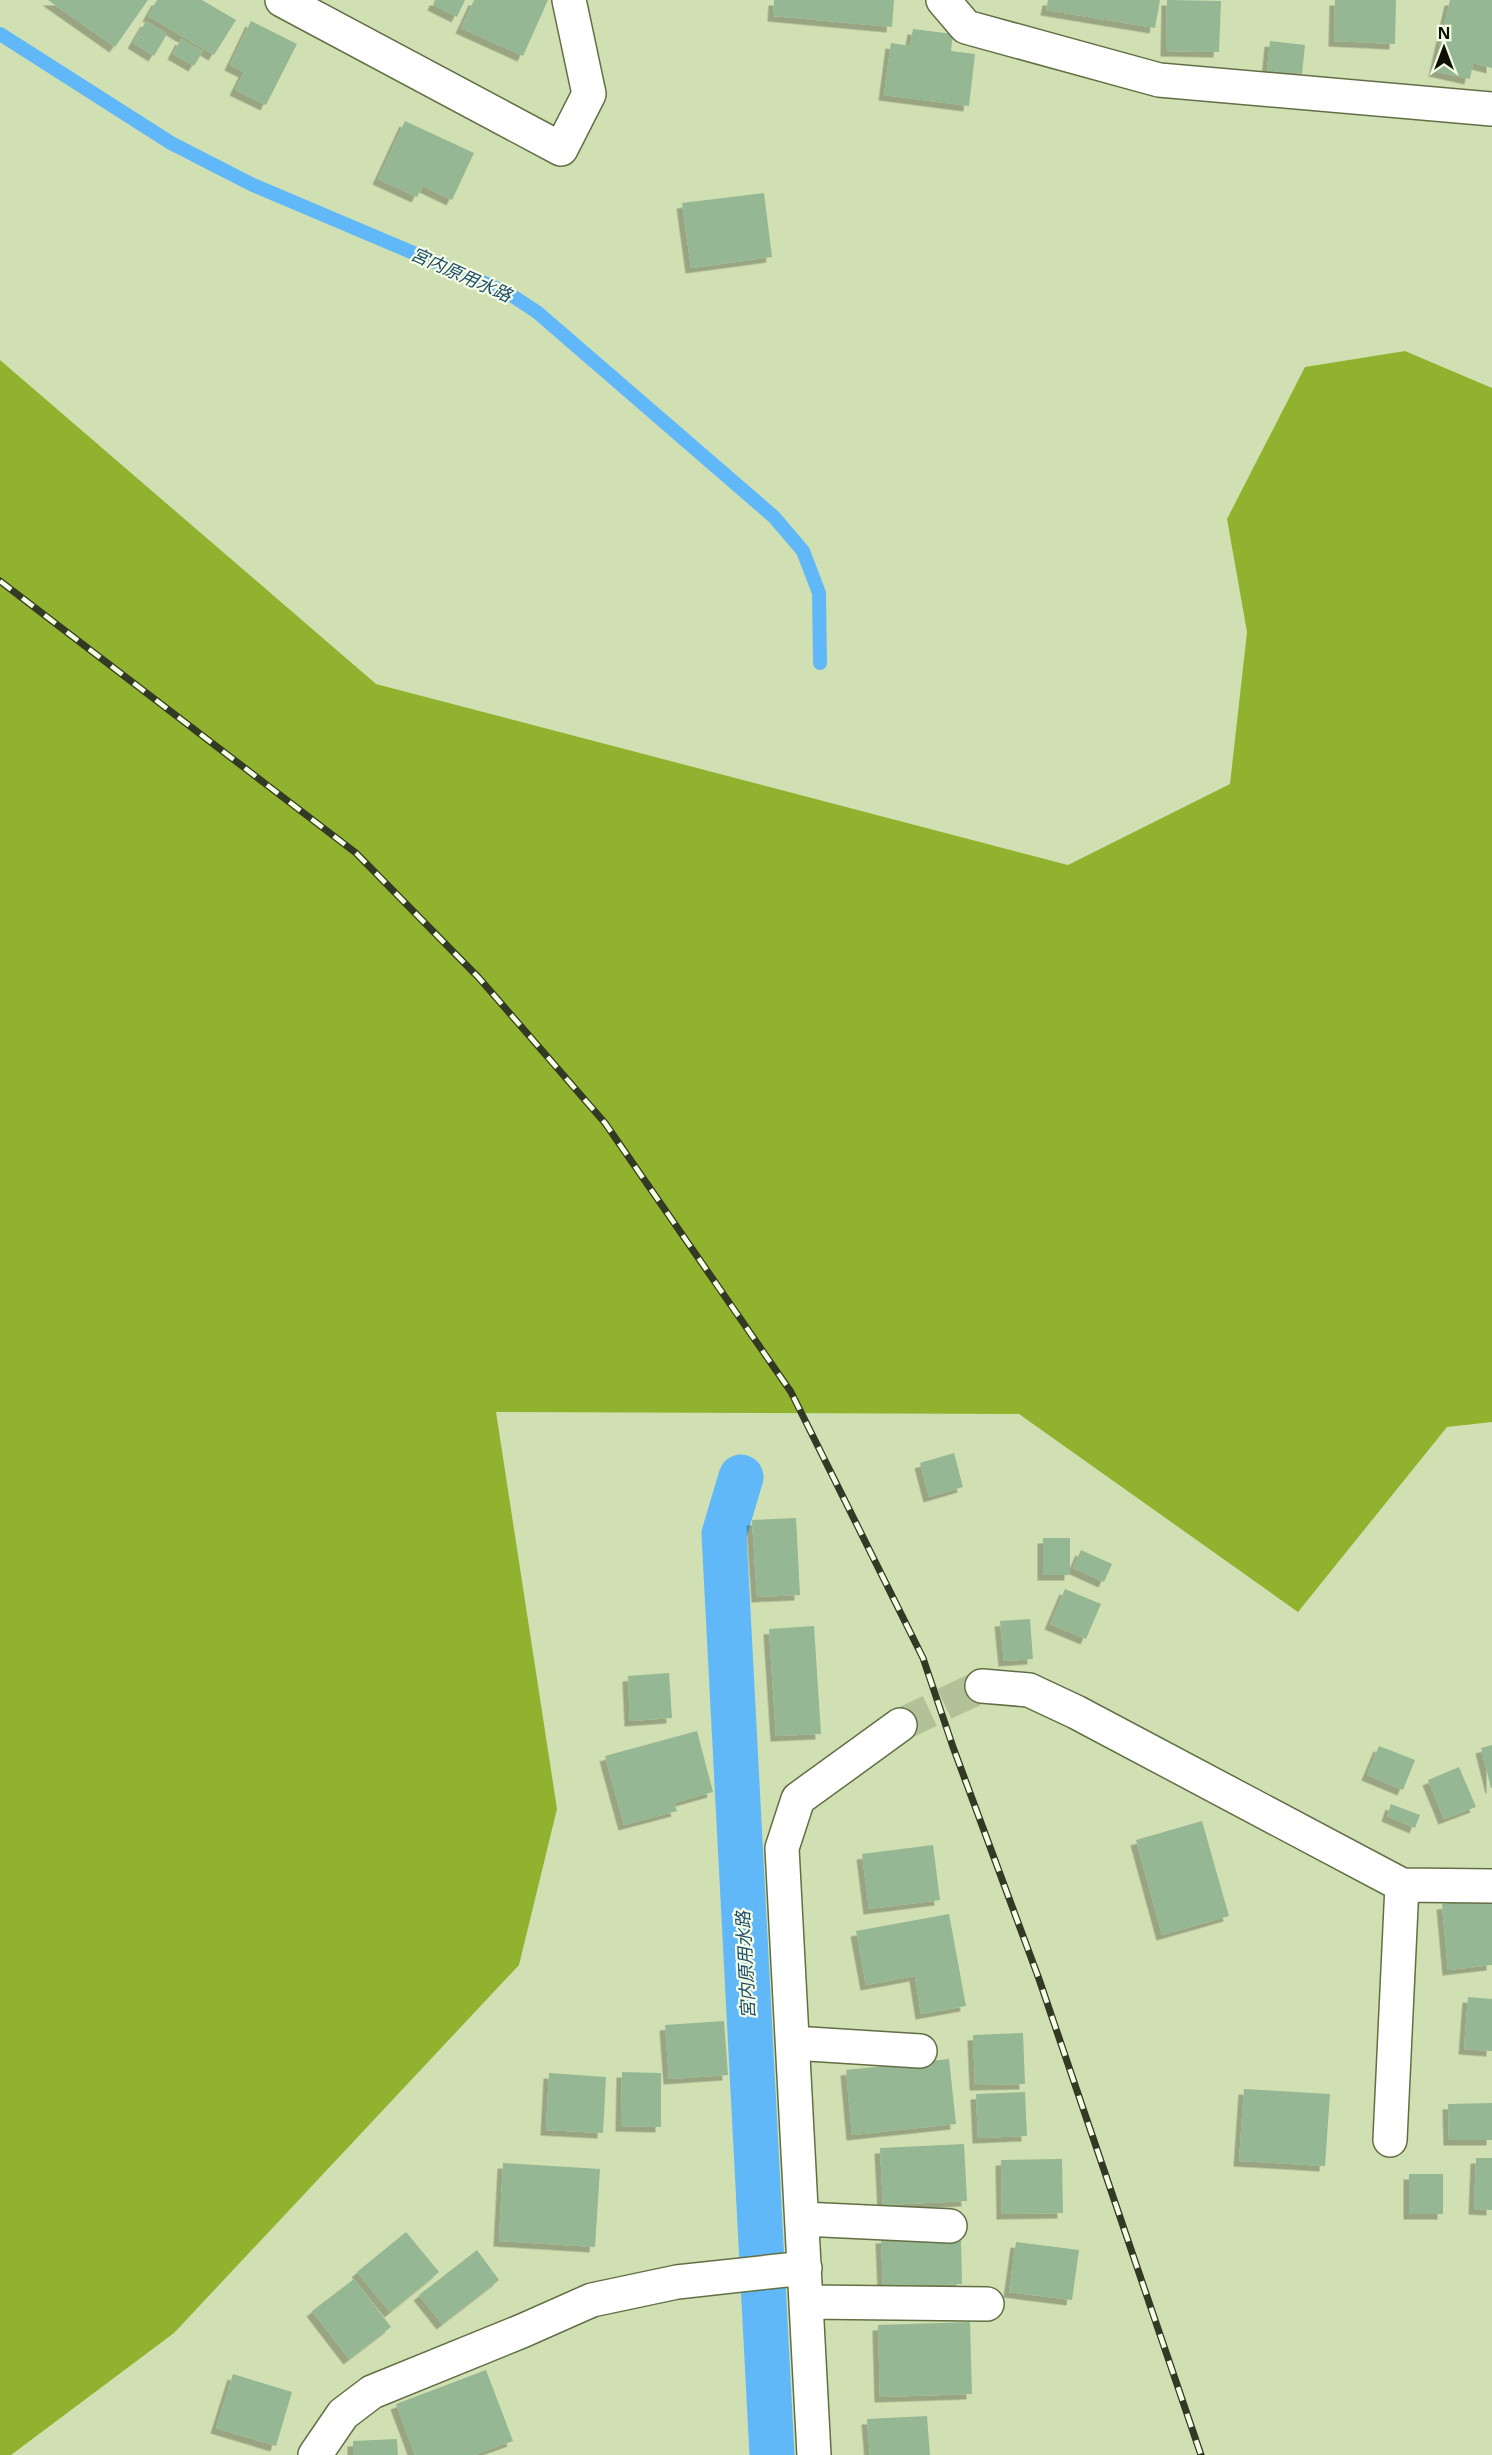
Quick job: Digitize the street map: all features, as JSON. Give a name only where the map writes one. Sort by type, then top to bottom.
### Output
[{"type":"street","points":[[282,0],[561,148],[589,94],[569,0]]},
{"type":"street","points":[[943,0],[966,27],[1160,80],[1492,109]]},
{"type":"street","points":[[982,1686],[1029,1690],[1087,1718],[1402,1885],[1492,1886]]},
{"type":"street","points":[[814,2455],[807,2302],[798,2269],[803,2219],[782,1848],[798,1799],[900,1725]]},
{"type":"street","points":[[1390,2140],[1402,1885]]},
{"type":"street","points":[[793,2043],[920,2051]]},
{"type":"street","points":[[803,2219],[950,2226]]},
{"type":"street","points":[[315,2455],[343,2414],[372,2392],[592,2300],[677,2282],[798,2269]]},
{"type":"street","points":[[807,2302],[987,2304]]},
{"type":"green space","points":[[1405,351],[1492,388],[1492,1422],[1447,1427],[1298,1612],[1019,1414],[496,1412],[557,1809],[519,1965],[174,2333],[11,2455],[0,2455],[0,360],[376,684],[1068,865],[1230,784],[1247,632],[1227,519],[1305,367]]},
{"type":"building","points":[[48,0],[148,0],[115,47]]},
{"type":"building","points":[[157,0],[202,0],[236,20],[214,55],[148,16]]},
{"type":"building","points":[[435,0],[465,0],[457,17],[433,5]]},
{"type":"building","points":[[474,0],[548,0],[523,56],[461,28]]},
{"type":"building","points":[[774,0],[894,0],[892,27],[773,16]]},
{"type":"building","points":[[1048,0],[1160,0],[1155,28],[1046,10]]},
{"type":"building","points":[[1167,0],[1221,1],[1219,52],[1166,51]]},
{"type":"building","points":[[1335,0],[1396,0],[1395,44],[1334,41]]},
{"type":"building","points":[[1450,0],[1492,0],[1492,68],[1473,63],[1470,79],[1434,71]]},
{"type":"building","points":[[146,21],[167,34],[154,56],[133,43]]},
{"type":"building","points":[[251,21],[297,44],[266,105],[235,90],[244,72],[230,65]]},
{"type":"building","points":[[913,29],[953,34],[951,51],[975,54],[969,106],[884,95],[891,43],[910,46]]},
{"type":"building","points":[[181,39],[203,51],[194,66],[173,54]]},
{"type":"building","points":[[1270,41],[1305,45],[1302,74],[1267,71]]},
{"type":"building","points":[[405,121],[474,153],[452,200],[423,186],[417,197],[378,179]]},
{"type":"building","points":[[764,193],[772,257],[691,268],[682,203]]},
{"type":"building","points":[[954,1453],[963,1487],[929,1497],[920,1463]]},
{"type":"building","points":[[796,1518],[800,1595],[757,1597],[752,1520]]},
{"type":"building","points":[[1043,1538],[1070,1538],[1070,1575],[1043,1575]]},
{"type":"building","points":[[1081,1550],[1112,1564],[1104,1582],[1073,1568]]},
{"type":"building","points":[[1065,1589],[1101,1604],[1086,1639],[1050,1624]]},
{"type":"building","points":[[1030,1619],[1033,1659],[1004,1661],[1000,1621]]},
{"type":"building","points":[[814,1626],[821,1734],[776,1736],[769,1629]]},
{"type":"building","points":[[669,1673],[672,1718],[630,1721],[628,1676]]},
{"type":"building","points":[[697,1731],[713,1792],[674,1803],[677,1811],[624,1825],[605,1756]]},
{"type":"building","points":[[1492,1745],[1492,1788],[1491,1788],[1481,1748]]},
{"type":"building","points":[[1379,1746],[1415,1760],[1403,1790],[1367,1775]]},
{"type":"building","points":[[1459,1767],[1476,1807],[1444,1819],[1428,1780]]},
{"type":"building","points":[[1391,1804],[1420,1815],[1415,1828],[1387,1816]]},
{"type":"building","points":[[1202,1821],[1229,1916],[1162,1935],[1136,1840]]},
{"type":"building","points":[[933,1845],[940,1900],[869,1909],[862,1854]]},
{"type":"building","points":[[1492,1899],[1492,1965],[1448,1970],[1442,1904]]},
{"type":"building","points":[[949,1914],[966,2006],[921,2014],[915,1976],[866,1985],[856,1931]]},
{"type":"building","points":[[1468,1997],[1492,1999],[1492,2051],[1464,2049]]},
{"type":"building","points":[[724,2021],[728,2075],[669,2079],[665,2025]]},
{"type":"building","points":[[1023,2033],[1025,2084],[975,2085],[973,2035]]},
{"type":"building","points":[[949,2059],[956,2124],[852,2135],[846,2070]]},
{"type":"building","points":[[622,2072],[661,2073],[661,2127],[621,2126]]},
{"type":"building","points":[[549,2073],[606,2077],[603,2133],[546,2130]]},
{"type":"building","points":[[1244,2089],[1330,2094],[1325,2166],[1239,2161]]},
{"type":"building","points":[[1025,2092],[1027,2136],[978,2138],[976,2094]]},
{"type":"building","points":[[1492,2103],[1492,2140],[1449,2140],[1448,2104]]},
{"type":"building","points":[[964,2144],[967,2201],[883,2205],[880,2148]]},
{"type":"building","points":[[1476,2158],[1492,2158],[1492,2210],[1474,2209]]},
{"type":"building","points":[[1062,2159],[1063,2213],[1002,2214],[1001,2160]]},
{"type":"building","points":[[503,2163],[600,2169],[595,2247],[499,2241]]},
{"type":"building","points":[[1409,2174],[1443,2174],[1443,2214],[1409,2214]]},
{"type":"building","points":[[406,2232],[439,2272],[390,2312],[357,2272]]},
{"type":"building","points":[[961,2236],[962,2284],[883,2286],[881,2238]]},
{"type":"building","points":[[1016,2242],[1079,2250],[1072,2300],[1009,2292]]},
{"type":"building","points":[[477,2250],[499,2280],[442,2324],[419,2295]]},
{"type":"building","points":[[354,2279],[391,2327],[349,2359],[312,2311]]},
{"type":"building","points":[[970,2322],[972,2394],[880,2397],[878,2325]]},
{"type":"building","points":[[486,2370],[513,2441],[474,2455],[415,2455],[396,2404]]},
{"type":"building","points":[[233,2374],[292,2392],[276,2446],[216,2428]]},
{"type":"building","points":[[927,2416],[930,2455],[870,2455],[867,2419]]},
{"type":"building","points":[[397,2439],[398,2455],[353,2455],[353,2441]]},
{"type":"waterway","name":"宮内原用水路","points":[[0,34],[171,143],[253,185],[508,293],[537,312],[774,517],[803,551],[819,593],[820,663]]},
{"type":"waterway","name":"宮内原用水路","points":[[741,1477],[724,1534],[772,2455]]},
{"type":"tunnel","points":[[900,1725],[982,1686]]},
{"type":"railway","points":[[0,581],[356,853],[479,978],[605,1123],[791,1392],[923,1658],[953,1747],[1039,1979],[1201,2455]]}]
